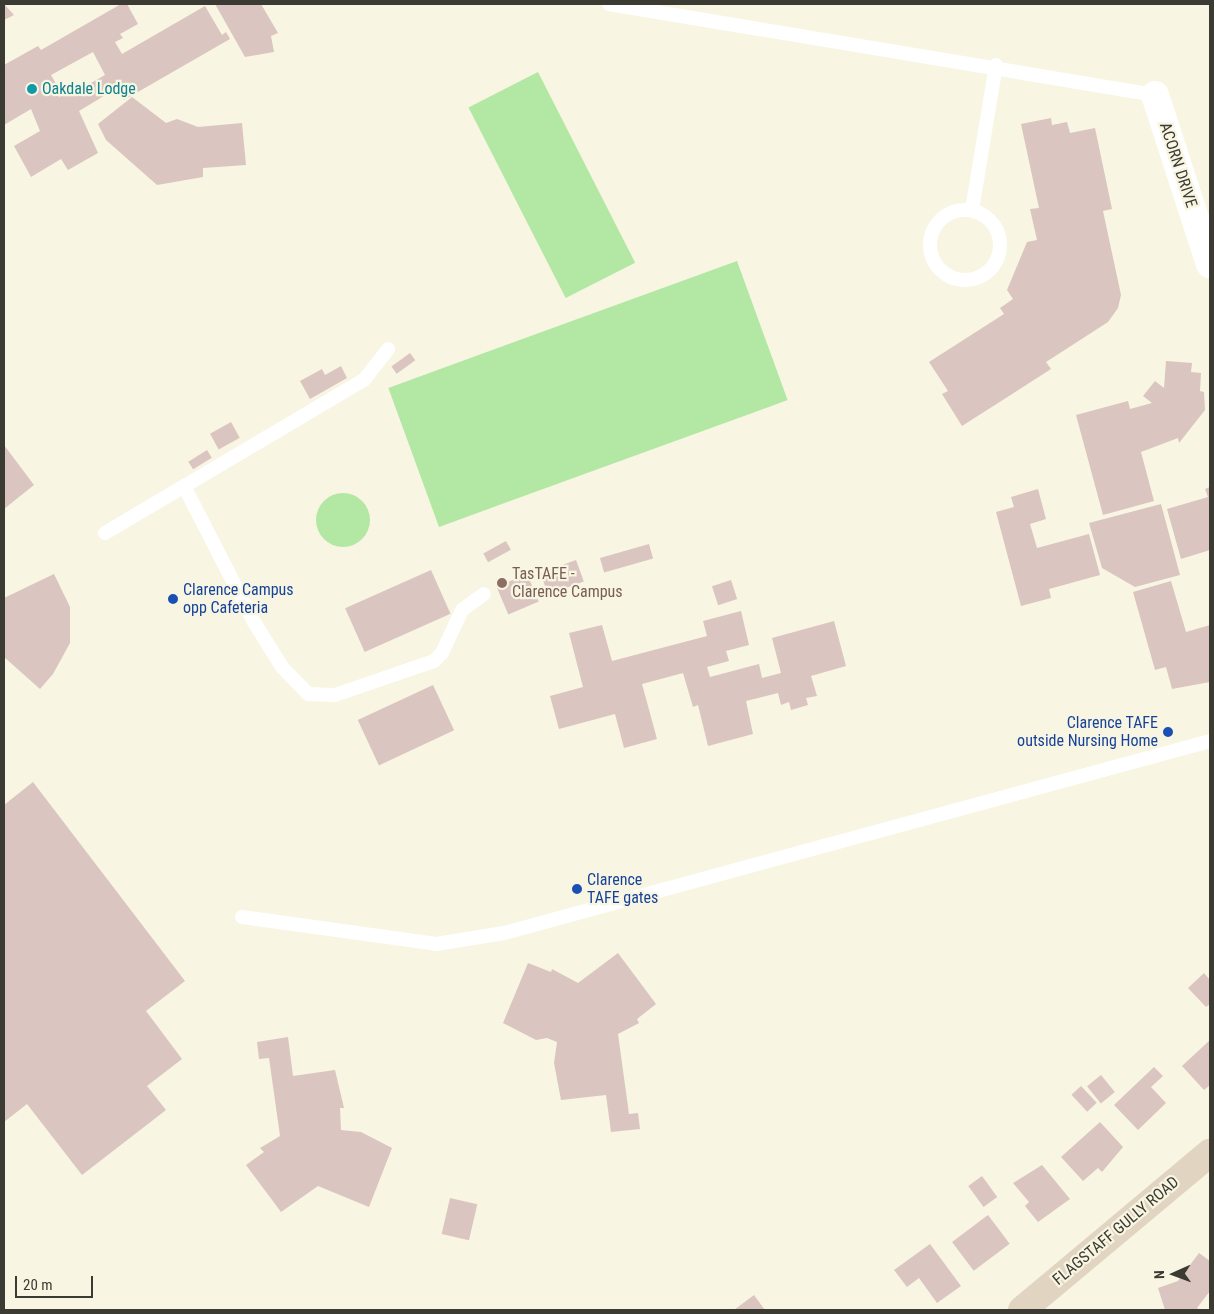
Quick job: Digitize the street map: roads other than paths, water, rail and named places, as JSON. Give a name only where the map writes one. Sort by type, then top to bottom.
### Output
[{"type":"street","name":"ACORN DRIVE","points":[[1156,95],[1210,264]]},
{"type":"street","name":"FLAGSTAFF GULLY ROAD","points":[[1022,1310],[1210,1153]]},
{"type":"lane","points":[[609,4],[996,65],[1156,95]]},
{"type":"lane","points":[[972,210],[996,65]]},
{"type":"lane","points":[[972,210],[983,214],[998,231],[1000,255],[986,274],[963,281],[952,278],[934,262],[930,240],[933,228],[950,213],[972,210]]},
{"type":"lane","points":[[105,533],[364,380],[388,349]]},
{"type":"lane","points":[[184,486],[254,622],[282,667],[308,694],[335,695],[434,661],[442,653],[462,610],[484,594]]},
{"type":"lane","points":[[242,917],[436,944],[504,933],[1210,741]]},
{"type":"place","name":"Oakdale Lodge","points":[[32,89]]},
{"type":"place","name":"TasTAFE - Clarence Campus","points":[[502,583]]},
{"type":"place","name":"Clarence Campus opp Cafeteria","points":[[173,599]]},
{"type":"place","name":"Clarence TAFE outside Nursing Home","points":[[1168,732]]},
{"type":"place","name":"Clarence TAFE gates","points":[[577,889]]}]
